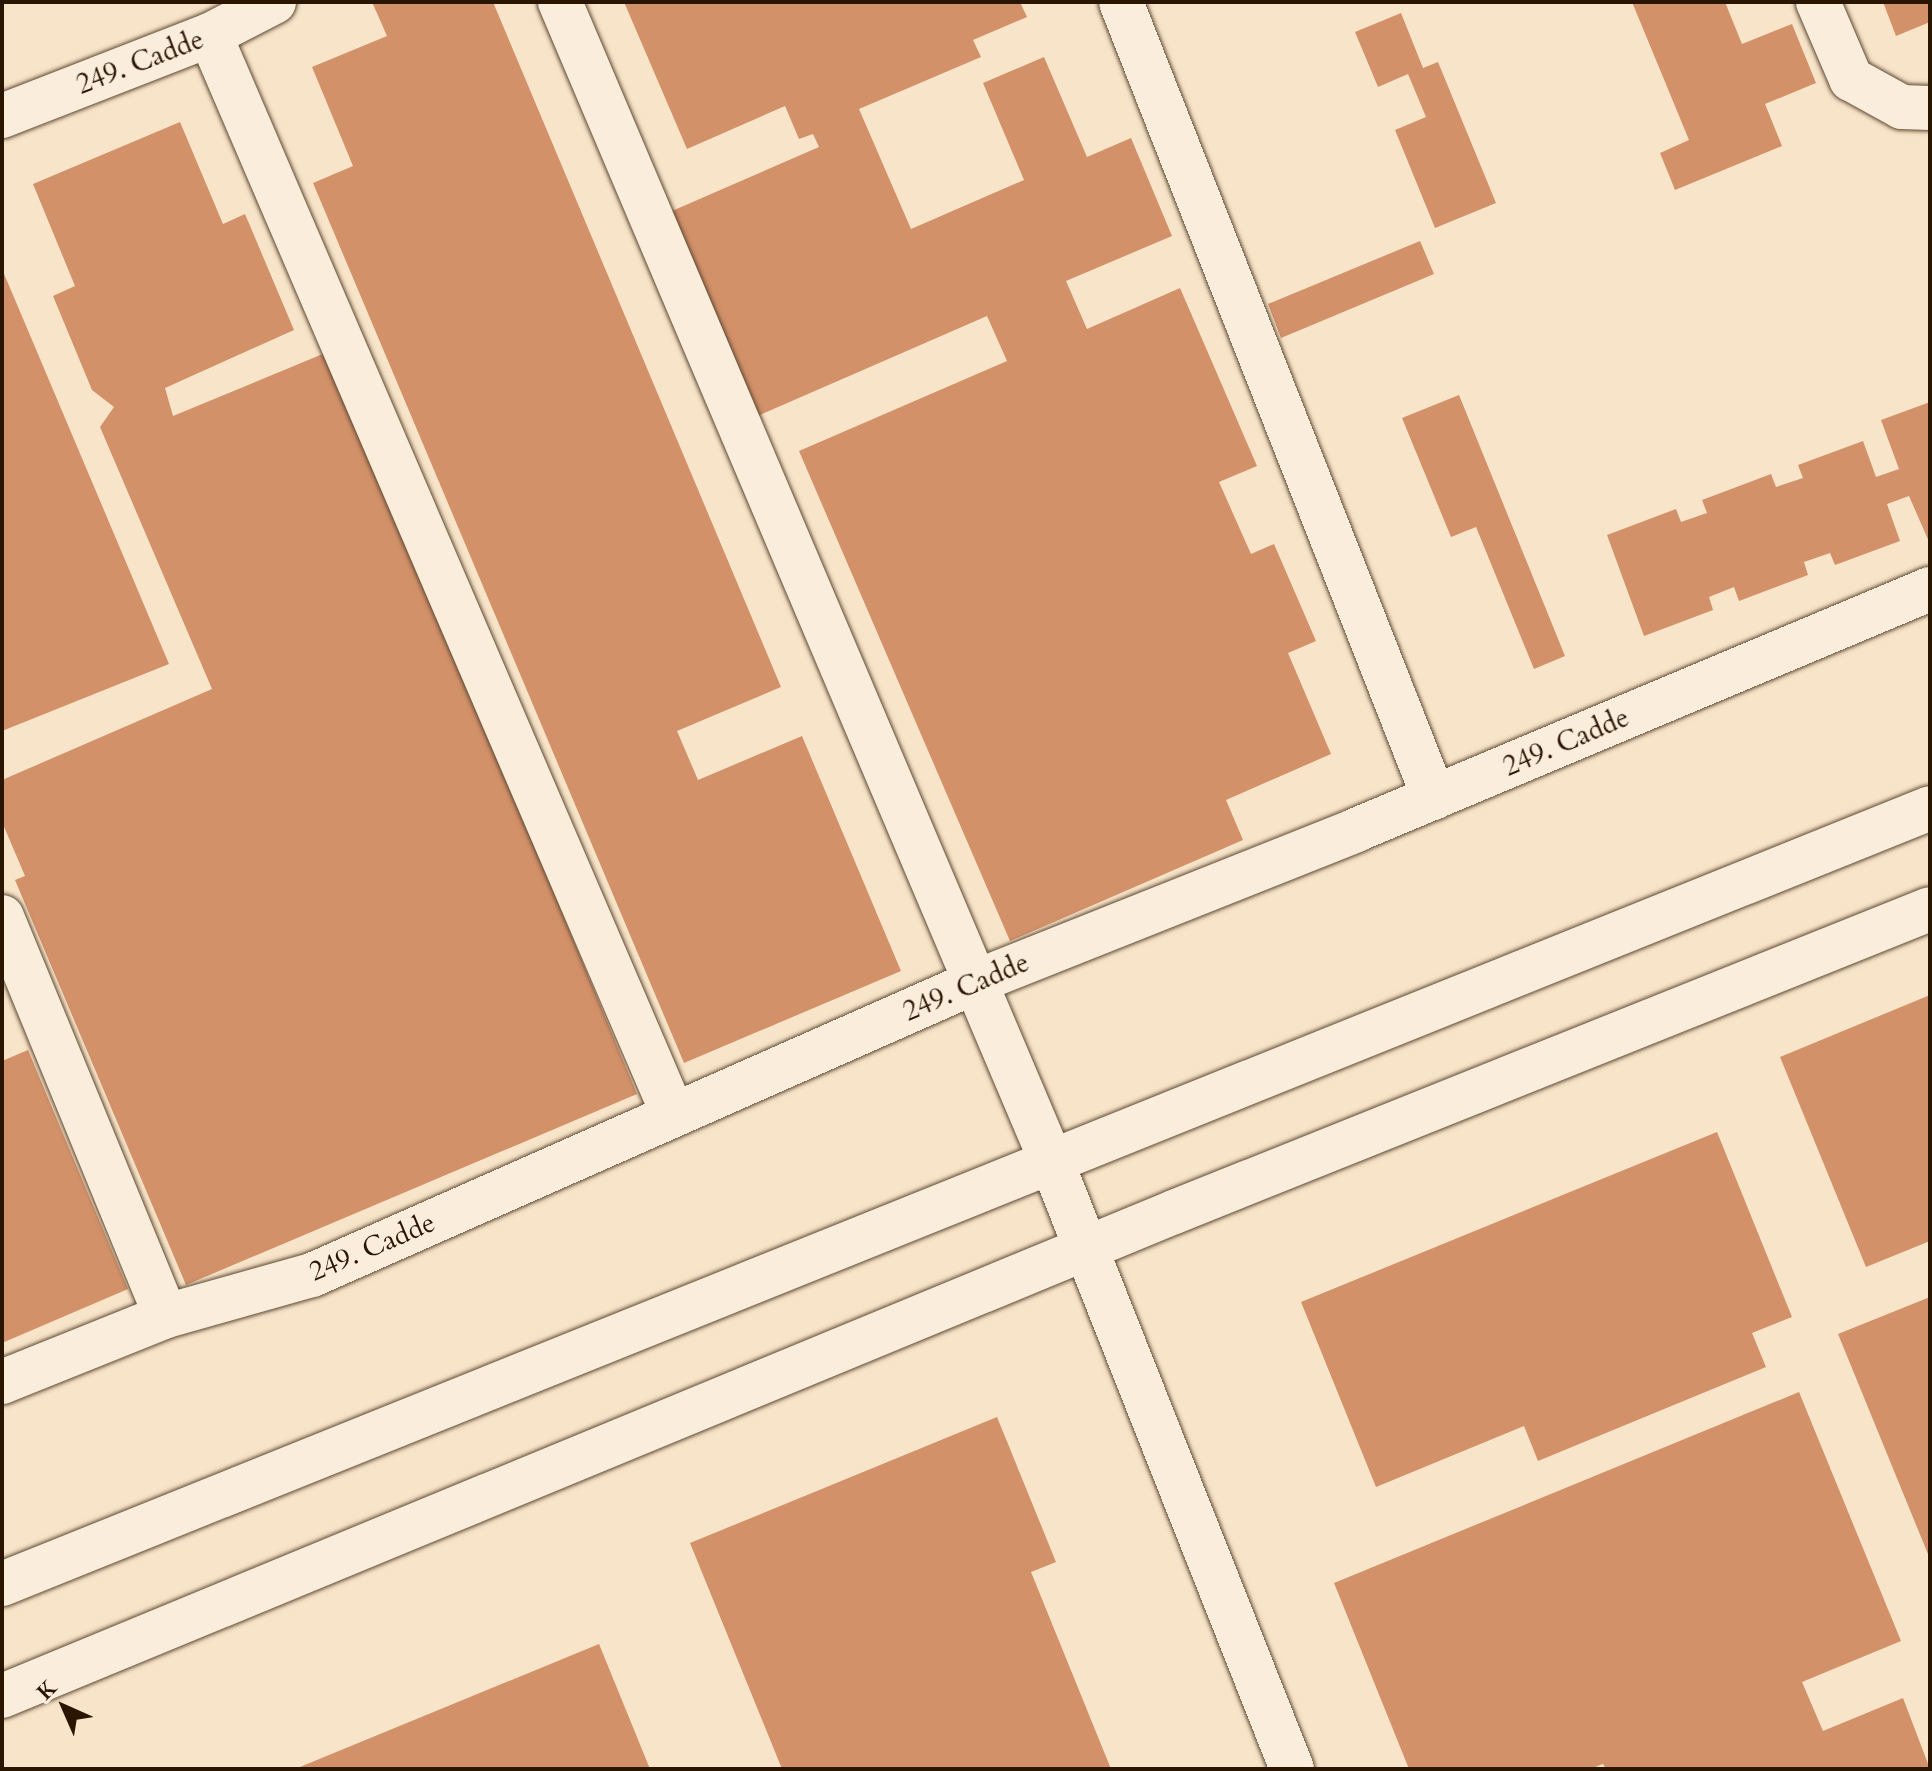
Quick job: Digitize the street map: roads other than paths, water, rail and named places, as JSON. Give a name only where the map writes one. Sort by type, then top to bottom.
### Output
[{"type":"street","name":"249. Cadde","points":[[2,116],[210,35],[274,2]]},
{"type":"street","points":[[560,2],[1053,1165],[1292,1769]]},
{"type":"street","points":[[1121,2],[1434,798]]},
{"type":"street","points":[[1818,2],[1851,79],[1902,107],[1930,108]]},
{"type":"street","points":[[210,35],[673,1114]]},
{"type":"street","name":"249. Cadde","points":[[2,1382],[166,1316],[312,1275],[975,982],[1434,798],[1930,589]]},
{"type":"street","points":[[2,1584],[1053,1165],[1930,808]]},
{"type":"street","points":[[2,1696],[1084,1249],[1930,909]]},
{"type":"street","points":[[2,917],[166,1316]]}]
